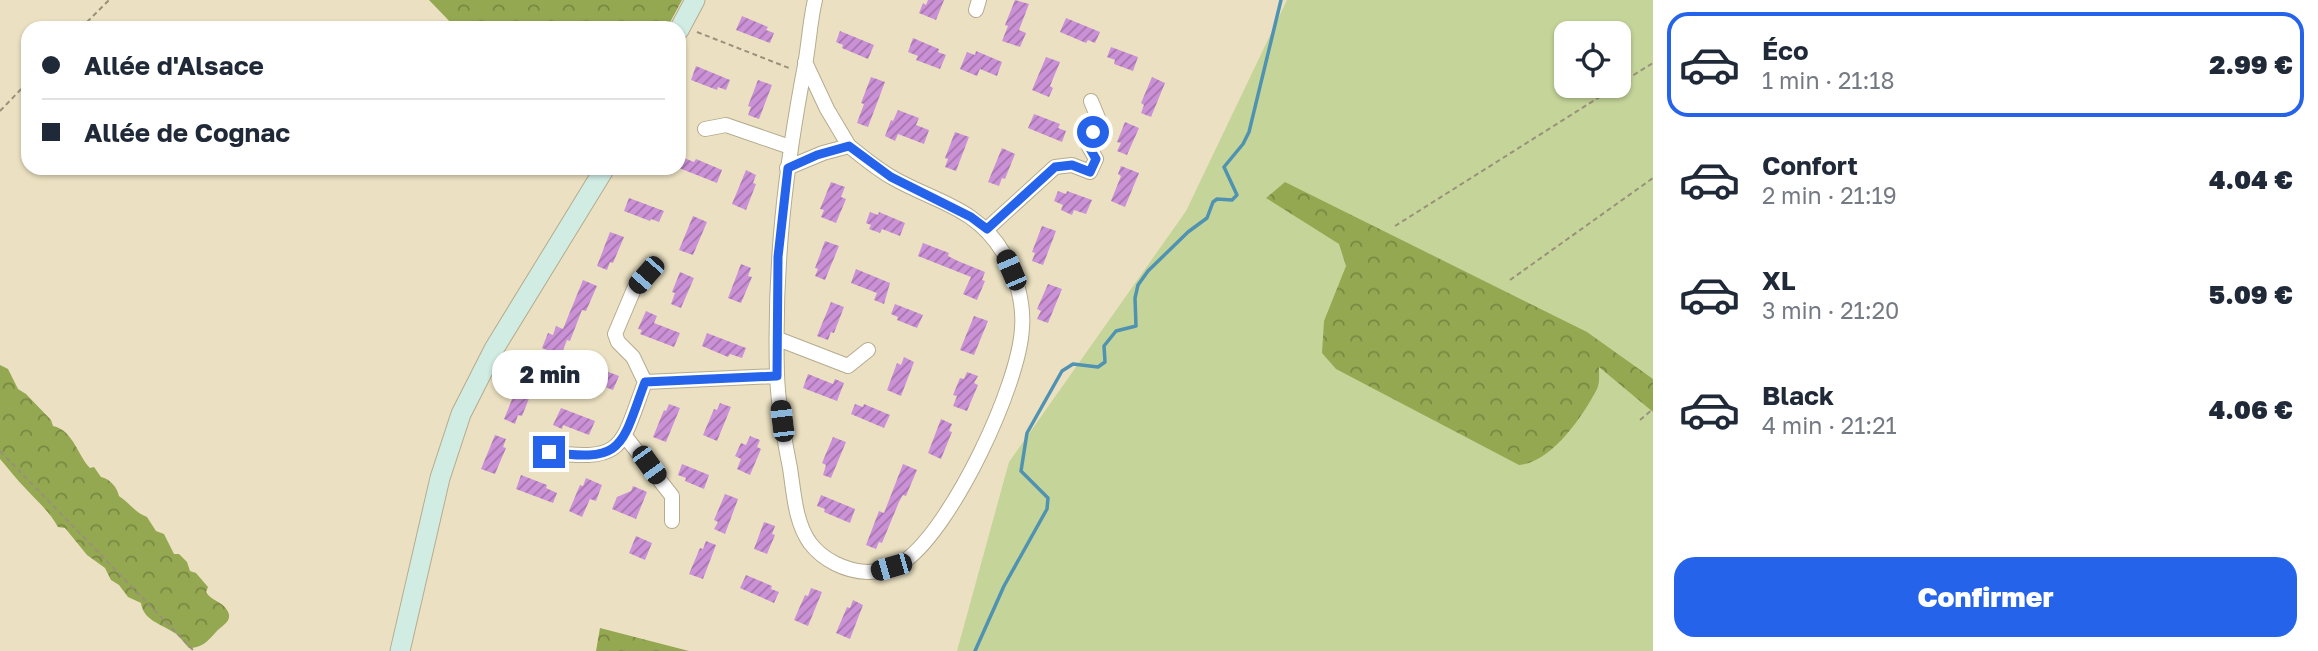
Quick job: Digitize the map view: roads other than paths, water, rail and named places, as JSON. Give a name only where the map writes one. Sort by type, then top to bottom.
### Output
[{"type":"street","points":[[686,24],[695,0]]},
{"type":"street","points":[[804,68],[849,146],[891,177],[963,212],[987,229],[1005,255],[1017,284],[1022,311],[1020,343],[1001,404],[964,484],[925,542],[903,562],[878,571],[856,570],[826,558],[804,533],[797,511],[777,376],[778,248],[790,147],[815,0]]},
{"type":"street","points":[[987,229],[1055,167],[1072,165],[1090,172],[1096,159],[1088,145],[1098,118],[1091,101]]},
{"type":"street","points":[[705,129],[726,125],[790,147]]},
{"type":"street","points":[[788,168],[817,155],[849,146]]},
{"type":"street","points":[[400,651],[440,478],[461,414],[490,356],[601,175]]},
{"type":"street","points":[[549,452],[592,456],[616,446],[625,436],[645,382],[633,357],[618,342],[615,334],[634,289],[646,275]]},
{"type":"street","points":[[778,339],[848,366],[868,350]]},
{"type":"street","points":[[645,382],[777,376]]},
{"type":"street","points":[[625,436],[672,496],[672,521]]},
{"type":"waterway","points":[[975,651],[1004,586],[1047,509],[1048,498],[1021,471],[1027,433],[1062,371],[1073,364],[1098,367],[1105,362],[1104,346],[1116,331],[1136,326],[1135,298],[1138,285],[1148,271],[1188,232],[1207,218],[1213,202],[1217,199],[1232,200],[1237,195],[1224,167],[1249,132],[1281,0]]}]
